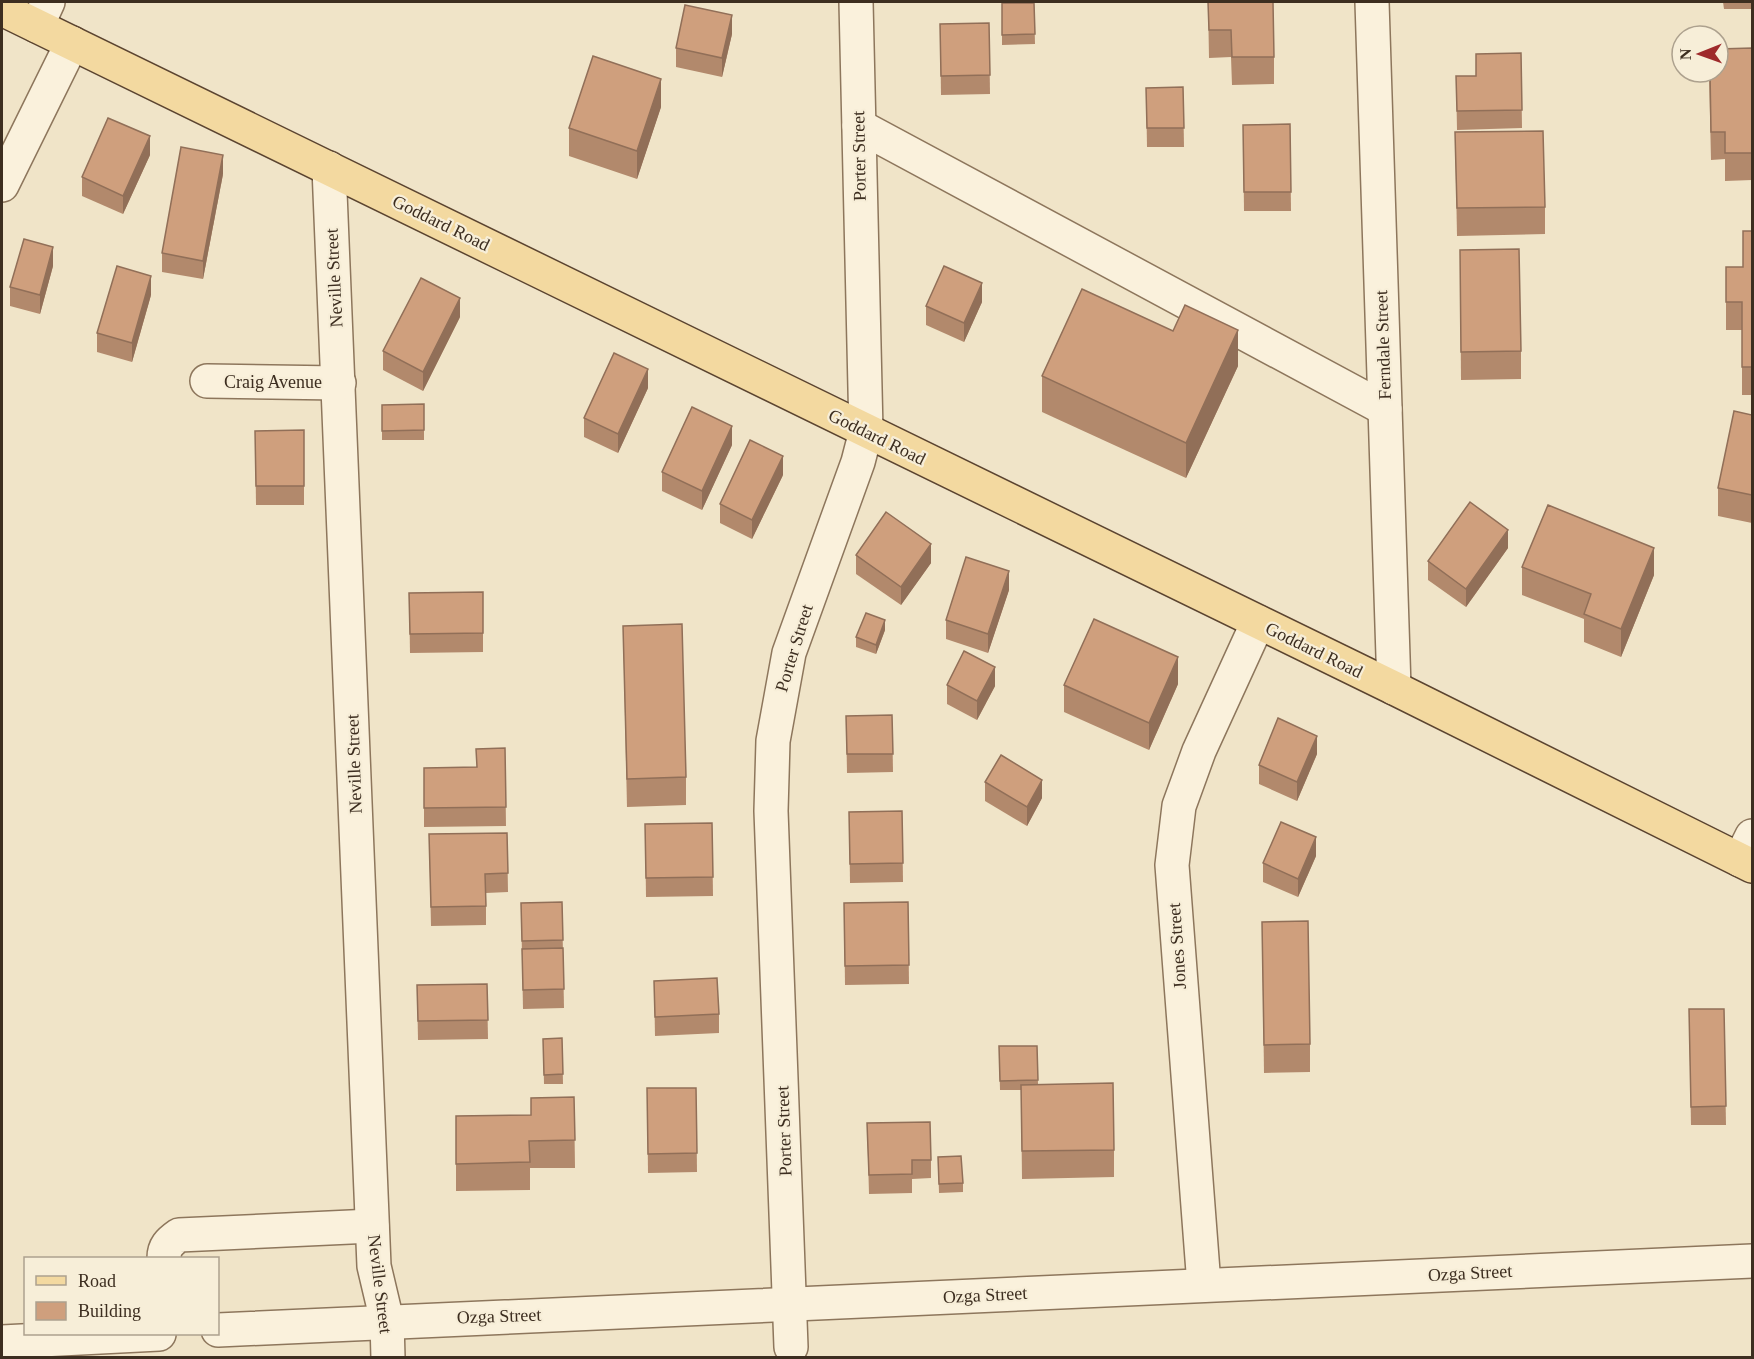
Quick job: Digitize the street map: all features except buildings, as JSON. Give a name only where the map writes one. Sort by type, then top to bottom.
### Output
[{"type":"main road","name":"Goddard Road","points":[[2,9],[42,14],[72,43],[1394,688],[1748,854]]},
{"type":"street","name":"Porter Street","points":[[791,1347],[771,811],[773,741],[789,653],[858,462],[866,431],[856,2]]},
{"type":"street","name":"Ferndale Street","points":[[1372,2],[1394,688]]},
{"type":"street","points":[[2,185],[72,43]]},
{"type":"street","points":[[859,126],[1385,410]]},
{"type":"street","name":"Neville Street","points":[[329,168],[372,1226],[374,1266],[387,1321],[388,1358]]},
{"type":"street","name":"Craig Avenue","points":[[207,381],[339,382]]},
{"type":"street","name":"Jones Street","points":[[1204,1285],[1172,865],[1179,806],[1199,751],[1258,622]]},
{"type":"street","points":[[164,1257],[164,1250],[169,1242],[179,1235],[372,1226]]},
{"type":"street","name":"Ozga Street","points":[[219,1330],[1752,1261]]},
{"type":"street","points":[[2,1342],[139,1335]]}]
